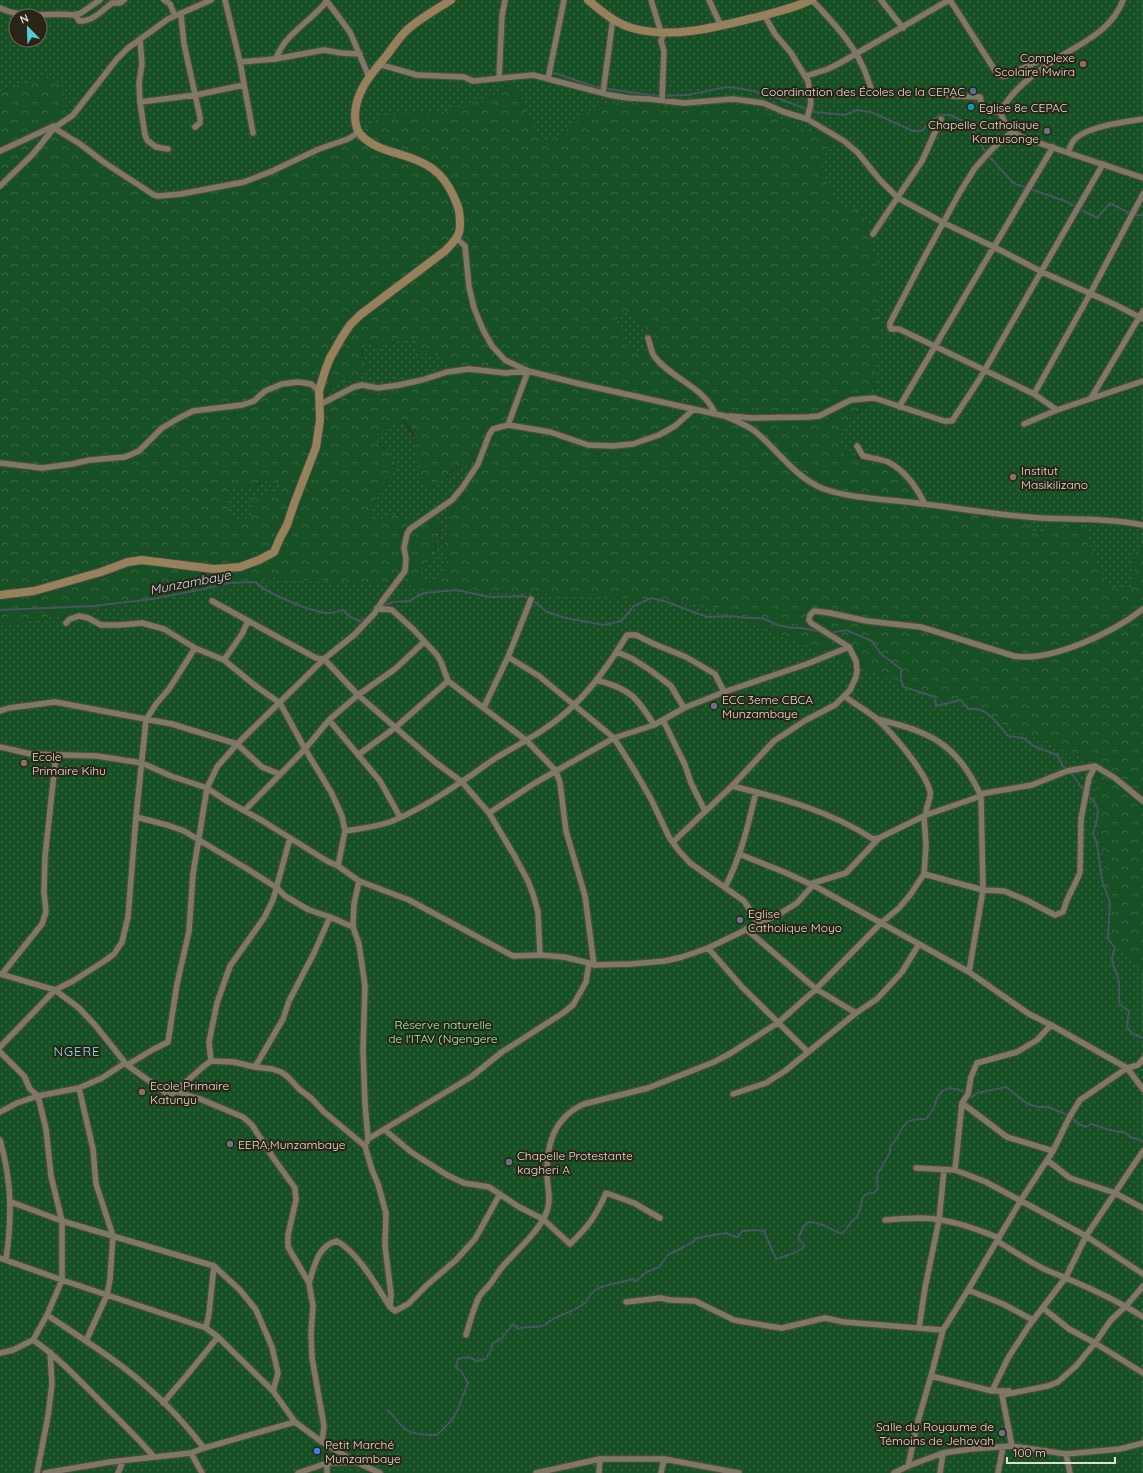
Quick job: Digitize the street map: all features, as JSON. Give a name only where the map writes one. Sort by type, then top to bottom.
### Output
[{"type":"street","points":[[0,8],[10,13],[25,15],[76,15],[100,0]]},
{"type":"street","points":[[76,15],[79,21],[84,22],[92,18],[112,2],[120,3],[124,0]]},
{"type":"street","points":[[164,0],[170,4],[178,15],[200,117],[200,122],[195,127]]},
{"type":"street","points":[[0,186],[33,154],[54,128],[73,115],[117,59],[128,48],[178,15],[211,0]]},
{"type":"street","points":[[225,0],[240,62],[253,133]]},
{"type":"street","points":[[0,595],[34,591],[101,572],[128,562],[142,560],[214,569],[240,566],[259,560],[274,552],[288,525],[294,504],[316,447],[320,420],[319,391],[330,358],[350,325],[375,303],[445,251],[457,239],[461,225],[458,208],[445,180],[436,170],[424,163],[383,149],[361,136],[355,121],[357,101],[361,89],[378,64],[407,30],[451,0]]},
{"type":"street","points":[[499,78],[502,16],[505,0]]},
{"type":"street","points":[[548,79],[564,0]]},
{"type":"street","points":[[588,0],[613,18],[631,28],[643,31],[662,32],[684,32],[721,26],[784,10],[812,0],[830,18],[856,54],[871,88]]},
{"type":"street","points":[[651,0],[662,32],[661,41],[664,51],[662,100]]},
{"type":"street","points":[[709,0],[721,26]]},
{"type":"street","points":[[881,0],[903,28]]},
{"type":"street","points":[[806,76],[828,69],[903,28],[949,0],[998,75],[1005,76],[1048,58],[1055,60]]},
{"type":"street","points":[[1000,112],[1011,95],[1018,88],[1055,60],[1094,36],[1110,24],[1123,0]]},
{"type":"street","points":[[275,59],[286,41],[303,23],[315,15],[327,1],[350,32],[370,77]]},
{"type":"street","points":[[764,15],[775,34],[791,53],[806,76],[810,89],[811,103],[807,119]]},
{"type":"street","points":[[603,93],[613,18]]},
{"type":"street","points":[[140,39],[142,64],[139,83],[144,135],[147,140],[156,147],[168,149]]},
{"type":"street","points":[[240,62],[275,59],[324,50],[360,54]]},
{"type":"street","points":[[378,64],[417,75],[464,78],[474,81],[533,75],[628,98],[684,103],[733,99],[763,103],[784,112],[807,119],[844,141],[858,153],[880,180],[898,198],[944,223],[1042,272],[1116,305],[1141,318]]},
{"type":"street","points":[[140,102],[196,95],[244,85]]},
{"type":"street","points":[[940,93],[953,96],[980,97],[986,110],[1000,112]]},
{"type":"street","points":[[1000,112],[1004,122],[1012,132],[1035,142],[1143,178]]},
{"type":"street","points":[[0,151],[48,129],[73,115]]},
{"type":"street","points":[[1068,152],[1075,139],[1085,133],[1110,124],[1143,119]]},
{"type":"street","points":[[873,234],[922,161],[941,120]]},
{"type":"street","points":[[54,128],[80,144],[123,176],[158,196],[181,194],[244,182],[270,172],[319,149],[348,139],[359,132]]},
{"type":"street","points":[[1012,132],[999,143],[976,168],[960,192],[920,265],[890,323],[890,327],[891,329],[899,329],[1034,394],[1057,410]]},
{"type":"street","points":[[899,407],[1053,147]]},
{"type":"street","points":[[457,239],[465,246],[469,286],[474,308],[483,330],[492,346],[505,360],[528,371],[725,416],[752,418],[819,416],[851,400],[874,398],[944,421],[952,421],[979,380],[1103,164]]},
{"type":"street","points":[[1034,394],[1090,294],[1143,194]]},
{"type":"street","points":[[1092,398],[1141,318],[1143,311]]},
{"type":"street","points":[[648,338],[655,357],[671,373],[710,402],[715,414]]},
{"type":"street","points":[[319,405],[354,386],[362,385],[378,388],[398,386],[447,372],[469,369],[506,373],[528,371]]},
{"type":"street","points":[[508,425],[528,371]]},
{"type":"street","points":[[1024,424],[1057,410],[1143,381]]},
{"type":"street","points":[[0,463],[42,468],[90,460],[125,457],[139,451],[168,425],[193,411],[242,405],[254,401],[265,391],[282,384],[298,382],[311,384],[319,391]]},
{"type":"street","points":[[0,1112],[17,1103],[38,1096],[79,1088],[102,1078],[168,1042],[177,984],[188,931],[193,874],[207,788],[217,767],[237,744],[324,659],[354,635],[374,614],[382,600],[405,571],[406,560],[404,548],[407,534],[410,529],[452,500],[478,464],[494,429],[508,425],[550,432],[588,445],[612,446],[633,444],[659,435],[675,426],[694,409]]},
{"type":"street","points":[[725,416],[742,423],[756,432],[796,472],[817,486],[837,492],[876,499],[1040,518],[1116,520],[1143,525]]},
{"type":"street","points":[[857,446],[863,456],[888,462],[908,478],[918,490],[925,504]]},
{"type":"street","points":[[484,707],[508,657],[531,599]]},
{"type":"street","points":[[212,602],[316,658],[324,659],[358,695],[435,762],[462,782],[489,813],[528,881],[538,912],[540,955]]},
{"type":"street","points":[[368,1139],[471,1077],[502,1052],[563,1013],[573,1005],[586,982],[592,964],[585,896],[566,831],[560,783],[556,771],[527,741],[448,681],[437,655],[392,610],[377,608]]},
{"type":"street","points":[[673,842],[732,786],[774,741],[806,720],[835,705],[850,690],[856,677],[856,661],[849,647],[811,623],[809,620],[810,615],[814,611],[867,621],[921,628],[1014,656],[1023,657],[1054,652],[1089,641],[1110,631],[1143,609]]},
{"type":"street","points":[[66,623],[79,616],[88,618],[101,625],[142,623],[164,629],[195,648],[224,660],[241,672],[257,687],[280,703],[331,792],[342,816],[345,831],[338,866]]},
{"type":"street","points":[[224,660],[242,634],[248,621]]},
{"type":"street","points":[[345,831],[373,827],[400,817],[462,782],[499,756],[527,741],[563,716],[575,705],[596,680],[617,652],[627,635],[636,635],[686,657],[715,674],[724,692]]},
{"type":"street","points":[[245,810],[305,749],[329,720],[358,695],[395,669],[424,642]]},
{"type":"street","points":[[489,813],[556,771],[614,738],[654,725],[684,708],[724,692],[807,664],[849,647]]},
{"type":"street","points":[[0,1047],[55,990],[73,981],[106,960],[114,954],[122,942],[128,916],[146,720],[156,704],[169,689],[195,648]]},
{"type":"street","points":[[617,652],[633,659],[671,686],[684,708]]},
{"type":"street","points":[[508,657],[539,676],[614,738],[636,773],[673,842],[690,862],[744,901],[759,924]]},
{"type":"street","points":[[596,680],[620,686],[641,704],[654,725]]},
{"type":"street","points":[[358,755],[396,727],[448,681]]},
{"type":"street","points":[[466,1335],[480,1296],[504,1265],[524,1245],[547,1211],[549,1201],[547,1168],[548,1149],[553,1134],[565,1116],[576,1107],[584,1104],[648,1088],[714,1062],[731,1053],[779,1022],[816,989],[881,923],[899,908],[924,874],[926,845],[925,816],[930,793],[926,780],[918,766],[877,719],[844,696]]},
{"type":"street","points":[[0,711],[9,708],[55,702],[172,724],[237,744],[262,767],[279,774]]},
{"type":"street","points":[[877,719],[928,735],[940,742],[956,755],[974,780],[980,795],[983,890],[969,972]]},
{"type":"street","points":[[329,720],[380,781],[400,817]]},
{"type":"street","points":[[663,720],[705,811]]},
{"type":"street","points":[[0,747],[31,754],[97,756],[142,763],[171,776],[207,788],[327,861],[338,866],[359,881],[409,900],[513,956],[540,955],[564,957],[592,964],[630,964],[665,961],[682,957],[708,948],[781,913],[797,903],[812,885],[846,873],[878,838]]},
{"type":"street","points":[[56,755],[45,857],[44,892],[46,912],[42,924],[1,974],[55,990],[79,1008],[95,1025],[126,1064],[170,1096],[204,1066],[211,1062],[234,1062],[255,1067],[272,1068],[288,1077],[299,1089],[365,1146],[386,1213],[385,1246],[391,1294],[390,1307]]},
{"type":"street","points":[[732,786],[816,810],[860,830],[873,839],[925,816],[980,795],[1032,785],[1067,770],[1095,766],[1115,778],[1143,801]]},
{"type":"street","points":[[924,874],[983,890],[1004,891],[1026,900],[1055,915],[1063,912],[1080,873],[1081,818],[1089,778],[1095,766]]},
{"type":"street","points":[[725,887],[746,836],[756,792]]},
{"type":"street","points":[[136,817],[167,824],[184,831],[277,888],[285,896],[310,910],[353,927]]},
{"type":"street","points":[[211,1062],[209,1042],[210,1035],[217,1003],[230,966],[264,918],[277,888],[290,838]]},
{"type":"street","points":[[739,854],[812,885],[969,972],[1029,1014],[1127,1068],[1143,1089]]},
{"type":"street","points":[[359,881],[354,904],[353,927],[359,944],[365,986],[363,1050],[368,1139],[365,1146]]},
{"type":"street","points":[[255,1067],[283,1019],[288,1001],[314,953],[330,917]]},
{"type":"street","points":[[746,929],[816,989],[856,1013]]},
{"type":"street","points":[[733,1094],[766,1083],[785,1071],[856,1013],[877,999],[902,972],[919,944]]},
{"type":"street","points":[[708,948],[742,987],[808,1052]]},
{"type":"street","points":[[955,1170],[962,1102],[968,1094],[970,1076],[977,1064],[1017,1052],[1037,1040],[1051,1025]]},
{"type":"street","points":[[0,1052],[24,1076],[30,1089],[38,1096],[46,1129],[51,1176],[62,1222],[62,1280],[47,1315],[33,1340],[13,1350],[0,1353]]},
{"type":"street","points":[[908,1466],[918,1421],[943,1330],[1021,1200],[1053,1151],[1070,1116],[1080,1100],[1127,1068],[1138,1064],[1143,1059]]},
{"type":"street","points":[[79,1088],[93,1149],[96,1184],[113,1236],[110,1280],[107,1295],[86,1341]]},
{"type":"street","points":[[175,1092],[226,1110],[243,1118],[252,1125],[295,1188],[296,1200],[288,1235],[288,1247],[309,1283],[313,1306],[311,1334],[312,1358],[324,1426],[322,1442]]},
{"type":"street","points":[[962,1102],[1007,1136],[1053,1151]]},
{"type":"street","points":[[385,1130],[411,1152],[447,1175],[464,1183],[489,1187],[519,1207],[543,1219],[570,1244],[587,1228],[606,1193],[634,1203],[660,1218]]},
{"type":"street","points":[[0,1140],[5,1159],[10,1202],[9,1237],[3,1259],[206,1328],[218,1337],[273,1391],[295,1422],[322,1442],[356,1462],[380,1473]]},
{"type":"street","points":[[992,1391],[1008,1358],[1033,1320],[1066,1277],[1086,1236],[1143,1151]]},
{"type":"street","points":[[1046,1160],[1070,1178],[1115,1193],[1143,1208]]},
{"type":"street","points":[[916,1168],[955,1170],[986,1182],[1086,1236],[1143,1274]]},
{"type":"street","points":[[919,1328],[931,1255],[939,1220],[944,1170]]},
{"type":"street","points":[[309,1283],[316,1258],[331,1242],[337,1241],[347,1247],[358,1260],[394,1311],[408,1304],[456,1260],[475,1239],[500,1194]]},
{"type":"street","points":[[10,1202],[62,1222],[214,1266],[240,1290],[256,1310],[272,1348],[278,1374],[273,1391]]},
{"type":"street","points":[[885,1220],[924,1218],[966,1226],[998,1239],[1043,1268],[1066,1277],[1126,1306],[1143,1317]]},
{"type":"street","points":[[206,1328],[214,1266]]},
{"type":"street","points":[[1012,1446],[1002,1395],[1033,1390],[1058,1382],[1076,1366],[1111,1320],[1126,1306],[1143,1286]]},
{"type":"street","points":[[968,1290],[1003,1304],[1033,1320]]},
{"type":"street","points":[[626,1302],[660,1298],[670,1300],[695,1300],[734,1320],[782,1328],[825,1318],[844,1322],[943,1330]]},
{"type":"street","points":[[1043,1308],[1069,1329],[1095,1343],[1143,1373]]},
{"type":"street","points":[[47,1315],[86,1341],[142,1382],[185,1425],[204,1448]]},
{"type":"street","points":[[163,1403],[188,1375],[218,1337]]},
{"type":"street","points":[[33,1340],[50,1352],[127,1427],[154,1457]]},
{"type":"street","points":[[37,1473],[48,1416],[52,1384],[50,1352]]},
{"type":"street","points":[[931,1376],[992,1391],[1033,1390]]},
{"type":"street","points":[[45,1473],[123,1461],[191,1453],[295,1422]]},
{"type":"street","points":[[894,1473],[908,1466],[943,1454],[971,1449],[1012,1446],[1066,1454],[1120,1449],[1143,1443]]},
{"type":"street","points":[[998,1473],[1003,1447]]},
{"type":"street","points":[[191,1453],[202,1473]]},
{"type":"street","points":[[940,1473],[943,1454]]},
{"type":"street","points":[[1066,1454],[1070,1473]]},
{"type":"street","points":[[599,1473],[600,1459]]},
{"type":"street","points":[[536,1473],[600,1459],[664,1459],[735,1473]]},
{"type":"street","points":[[661,1473],[664,1459]]},
{"type":"street","points":[[118,1473],[123,1461]]},
{"type":"street","points":[[298,1473],[327,1464],[356,1462]]},
{"type":"street","points":[[327,1464],[327,1473]]},
{"type":"green space","points":[[0,0],[1143,0],[1143,545],[1134,556],[1133,584],[1131,588],[1109,588],[1094,557],[1084,523],[1056,523],[1040,534],[1032,530],[1027,522],[917,504],[858,457],[852,458],[841,449],[839,439],[849,419],[854,414],[861,413],[873,401],[881,330],[876,311],[881,275],[875,260],[863,213],[856,209],[840,206],[826,182],[823,174],[822,160],[825,152],[832,144],[819,132],[805,132],[718,103],[696,110],[672,109],[637,103],[614,103],[595,107],[562,135],[552,140],[541,140],[524,109],[521,96],[509,84],[493,96],[444,112],[383,116],[348,141],[335,145],[281,170],[238,185],[152,199],[92,156],[8,88],[0,92]]},
{"type":"green space","points":[[48,76],[54,79],[62,86],[64,90],[66,106],[65,112],[50,123],[92,156],[153,199],[219,188],[281,170],[335,145],[348,141],[383,115],[444,112],[493,96],[509,83],[521,96],[524,109],[541,140],[552,140],[562,135],[595,107],[614,103],[637,103],[672,109],[696,110],[718,103],[738,103],[782,120],[805,132],[819,132],[828,135],[832,144],[825,152],[822,160],[823,174],[826,182],[840,206],[856,209],[863,213],[875,260],[881,275],[876,311],[881,330],[873,401],[861,413],[854,414],[849,419],[839,439],[841,449],[844,453],[854,458],[881,462],[893,469],[903,479],[917,504],[1008,514],[1027,522],[1032,530],[1040,534],[1056,523],[1084,523],[1094,557],[1109,588],[1131,588],[1134,579],[1134,556],[1143,545],[1143,975],[1109,932],[1094,762],[703,603],[274,578],[0,626],[0,92]],"holes":[[[624,311],[628,312],[637,319],[653,336],[653,347],[640,354],[635,350],[628,349],[617,321],[618,316]],[[409,338],[418,341],[418,345],[415,349],[415,357],[426,354],[436,355],[447,362],[453,374],[402,387],[378,397],[363,393],[331,402],[327,396],[328,392],[333,390],[335,385],[359,376],[366,370],[362,350],[363,347],[369,344],[379,347]],[[403,420],[410,427],[414,435],[420,470],[425,487],[430,487],[438,483],[457,468],[467,465],[468,468],[467,474],[454,491],[455,505],[446,520],[448,529],[444,545],[447,562],[443,575],[438,579],[428,582],[419,580],[419,575],[435,553],[436,544],[442,528],[437,517],[430,511],[406,524],[402,516],[399,514],[373,522],[371,515],[375,501],[396,466],[393,457],[376,441],[375,438],[383,429]],[[272,478],[274,478],[276,483],[286,484],[279,490],[253,498],[251,501],[252,513],[247,519],[242,521],[232,521],[227,504],[231,487],[254,487]]]},
{"type":"green space","points":[[625,311],[637,319],[650,332],[654,340],[653,347],[640,354],[635,350],[628,349],[617,321],[618,316]]},
{"type":"green space","points":[[409,338],[417,339],[418,347],[426,354],[437,355],[445,361],[451,368],[453,374],[395,390],[378,397],[367,393],[331,402],[327,396],[334,388],[344,380],[367,367],[363,356],[363,347],[369,344],[379,347]]},
{"type":"green space","points":[[404,421],[417,443],[422,477],[446,478],[460,467],[467,465],[468,468],[467,474],[454,491],[455,505],[450,512],[447,523],[448,529],[444,543],[447,562],[443,575],[438,579],[428,582],[422,582],[419,580],[419,576],[422,569],[435,553],[436,544],[440,536],[440,524],[436,516],[430,511],[406,524],[402,516],[399,514],[373,522],[372,516],[372,510],[376,499],[390,479],[386,449],[375,439],[380,432],[387,427]]},
{"type":"green space","points":[[274,478],[277,483],[286,484],[279,490],[251,501],[252,513],[247,519],[237,522],[232,521],[227,504],[231,487],[254,487]]},
{"type":"green space","name":"Réserve naturelle de l'ITAV (Ngengere","points":[[274,578],[703,603],[1094,762],[1109,932],[1143,975],[1143,1473],[0,1473],[0,626]]},
{"type":"waterway","points":[[555,73],[595,87],[657,96],[688,95],[730,87],[743,89],[766,94],[815,112],[845,115],[857,110],[871,112],[913,131],[922,131],[932,120],[940,115],[950,115],[969,124],[986,153],[1013,183],[1065,201],[1097,218],[1110,203],[1133,215],[1143,215]]},
{"type":"waterway","name":"Munzambaye","points":[[0,610],[94,606],[152,599],[228,583],[256,582],[269,592],[303,607],[330,613],[343,610],[350,617],[361,621],[369,616]]},
{"type":"waterway","name":"Munzambaye","points":[[382,606],[393,602],[409,601],[424,593],[456,590],[490,597],[523,596],[531,599],[547,612],[566,618],[604,625],[621,621],[634,606],[651,598],[664,601],[707,617],[731,616],[762,618],[778,625],[822,632]]},
{"type":"waterway","name":"Munzambaye","points":[[830,633],[846,630],[872,641],[881,654],[901,669],[901,681],[904,687],[935,697],[936,706],[961,700],[968,709],[981,710],[989,715],[1008,736],[1023,738],[1034,746],[1057,755],[1063,766],[1073,775],[1083,790],[1095,803],[1098,810],[1093,833],[1097,844],[1102,880],[1110,903],[1108,939],[1115,948],[1112,960],[1118,980],[1119,1002],[1120,1005],[1129,1011],[1127,1027],[1133,1034],[1143,1038]]},
{"type":"waterway","points":[[387,1410],[405,1429],[421,1434],[437,1435],[452,1420],[468,1383],[461,1371],[456,1368],[458,1359],[469,1357],[477,1361],[486,1359],[493,1343],[501,1339],[513,1324],[518,1329],[545,1325],[549,1321],[582,1305],[597,1289],[632,1279],[636,1281],[647,1272],[659,1267],[668,1255],[693,1242],[697,1238],[726,1233],[738,1237],[742,1231],[764,1231],[776,1259],[794,1253],[803,1248],[804,1245],[798,1238],[804,1226],[809,1222],[814,1222],[842,1234],[857,1216],[863,1197],[869,1193],[874,1193],[878,1188],[878,1173],[890,1152],[890,1146],[894,1143],[903,1127],[911,1120],[926,1119],[934,1107],[938,1096],[946,1089],[950,1088],[959,1090],[972,1097],[977,1093],[1006,1087],[1028,1104],[1038,1107],[1048,1107],[1070,1116],[1079,1124],[1086,1127],[1091,1124],[1126,1133],[1130,1137],[1143,1141]]},
{"type":"place","name":"Complexe Scolaire Mwira","points":[[1083,64]]},
{"type":"place","name":"Coordination des Écoles de la CEPAC","points":[[973,91]]},
{"type":"place","name":"Eglise 8e CEPAC","points":[[971,107]]},
{"type":"place","name":"Chapelle Catholique Kamusonge","points":[[1047,131]]},
{"type":"place","name":"Institut Masikilizano","points":[[1013,477]]},
{"type":"place","name":"ECC 3eme CBCA Munzambaye","points":[[714,706]]},
{"type":"place","name":"Ecole Primaire Kihu","points":[[24,763]]},
{"type":"place","name":"Eglise Catholique Moyo","points":[[740,920]]},
{"type":"place","name":"Ecole Primaire Katunyu","points":[[142,1092]]},
{"type":"place","name":"EERA,Munzambaye","points":[[230,1144]]},
{"type":"place","name":"Chapelle Protestante kagheri A","points":[[509,1162]]},
{"type":"place","name":"Salle du Royaume de Témoins de Jehovah","points":[[1002,1433]]},
{"type":"place","name":"Petit Marché Munzambaye","points":[[317,1451]]},
{"type":"district","name":"NGERE","points":[[77,1051]]}]
